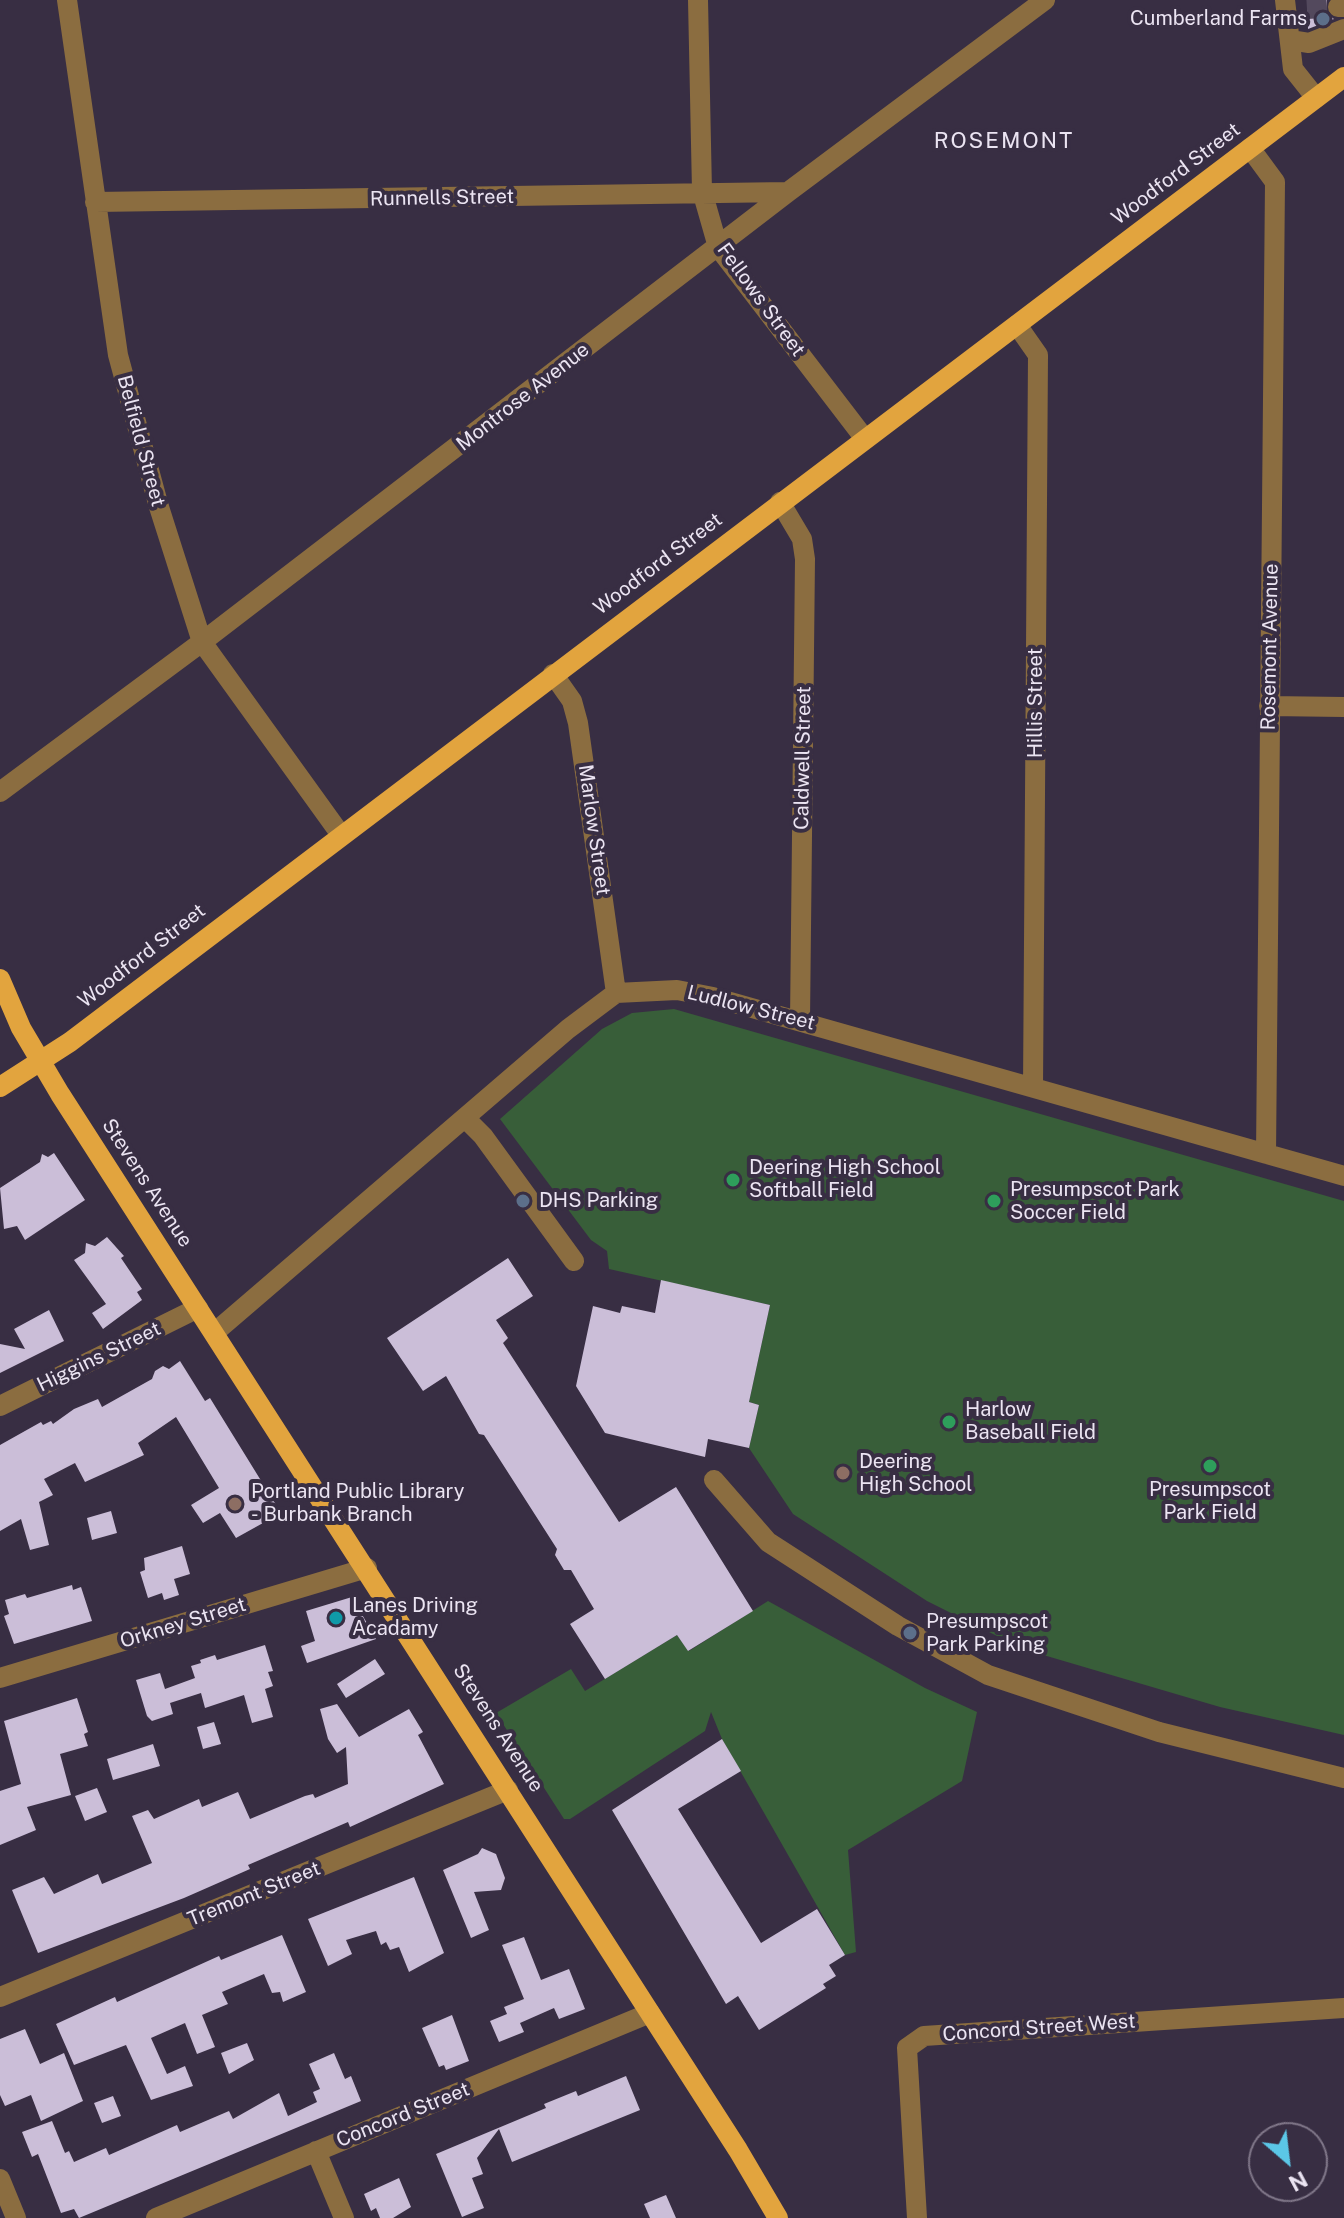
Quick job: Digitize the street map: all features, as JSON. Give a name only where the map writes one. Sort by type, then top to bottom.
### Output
[{"type":"main road","name":"Woodford Street","points":[[0,1087],[41,1061],[1344,77]]},
{"type":"main road","name":"Stevens Avenue","points":[[0,979],[21,1028],[41,1061],[367,1568],[778,2218]]},
{"type":"street","name":"Belfield Street","points":[[67,0],[118,355],[135,424],[202,642],[341,835]]},
{"type":"street","name":"Fellows Street","points":[[698,0],[702,191],[718,247],[865,439]]},
{"type":"street","name":"Montrose Avenue","points":[[0,792],[202,642],[788,192],[1045,0]]},
{"type":"street","points":[[1307,9],[1285,4],[1293,69],[1316,98]]},
{"type":"street","points":[[1290,40],[1309,43],[1344,29]]},
{"type":"street","name":"Rosemont Avenue","points":[[1250,148],[1275,182],[1266,1154]]},
{"type":"street","name":"Runnells Street","points":[[95,202],[788,192]]},
{"type":"street","name":"Hillis Street","points":[[1017,325],[1038,355],[1033,1087]]},
{"type":"street","name":"Caldwell Street","points":[[780,502],[802,539],[805,559],[800,1020]]},
{"type":"street","name":"Marlow Street","points":[[553,674],[572,701],[578,723],[616,993]]},
{"type":"street","points":[[1269,706],[1344,707]]},
{"type":"street","name":"Ludlow Street","points":[[616,993],[677,990],[800,1020],[1344,1176]]},
{"type":"street","points":[[214,1333],[568,1029],[616,993]]},
{"type":"street","points":[[466,1119],[483,1136],[574,1261]]},
{"type":"street","name":"Higgins Street","points":[[0,1406],[198,1308]]},
{"type":"street","points":[[714,1480],[768,1542],[898,1626],[988,1675],[1159,1732],[1344,1778]]},
{"type":"street","name":"Orkney Street","points":[[0,1678],[367,1568]]},
{"type":"street","name":"Tremont Street","points":[[0,1997],[508,1790]]},
{"type":"street","name":"Concord Street West","points":[[917,2218],[907,2048],[924,2036],[1344,2008]]},
{"type":"street","name":"Concord Street","points":[[156,2218],[650,2013]]},
{"type":"street","points":[[316,2151],[344,2218]]},
{"type":"street","points":[[0,2179],[16,2218]]},
{"type":"green space","name":"Deering High School","points":[[674,1009],[1344,1201],[1344,1735],[1220,1707],[1023,1649],[927,1601],[793,1514],[749,1448],[759,1405],[749,1402],[770,1305],[609,1269],[607,1251],[591,1240],[500,1119],[602,1029],[632,1013]]},
{"type":"green space","points":[[768,1601],[925,1688],[977,1712],[962,1781],[848,1850],[856,1952],[845,1955],[722,1739],[711,1712],[705,1731],[570,1819],[564,1819],[496,1713],[571,1669],[585,1691],[677,1635],[689,1651]]},
{"type":"building","points":[[1307,0],[1327,0],[1326,13],[1334,19],[1308,29]]},
{"type":"building","points":[[54,1153],[85,1200],[25,1240],[17,1226],[4,1229],[0,1188],[40,1162],[42,1154],[48,1157]]},
{"type":"building","points":[[107,1237],[124,1256],[121,1258],[142,1289],[137,1292],[142,1300],[103,1329],[92,1313],[106,1304],[74,1260],[85,1253],[86,1243],[95,1246]]},
{"type":"building","points":[[508,1258],[533,1296],[496,1320],[508,1338],[503,1343],[619,1522],[676,1487],[753,1611],[688,1651],[677,1635],[605,1679],[570,1624],[594,1609],[571,1570],[564,1570],[555,1555],[557,1549],[484,1435],[479,1434],[446,1376],[423,1391],[387,1338]]},
{"type":"building","points":[[661,1280],[770,1305],[749,1402],[759,1405],[749,1448],[708,1439],[705,1457],[605,1433],[576,1386],[593,1306],[620,1313],[622,1306],[655,1313]]},
{"type":"building","points":[[49,1310],[64,1341],[0,1373],[0,1344],[25,1349],[14,1329]]},
{"type":"building","points":[[180,1361],[205,1401],[210,1398],[281,1513],[236,1538],[220,1513],[203,1523],[191,1505],[219,1488],[176,1417],[138,1443],[144,1455],[125,1464],[85,1482],[75,1463],[44,1479],[53,1495],[39,1502],[49,1545],[30,1550],[21,1519],[0,1531],[0,1445],[41,1422],[43,1425],[51,1421],[53,1424],[74,1409],[98,1399],[102,1407],[152,1379],[155,1371],[163,1366],[169,1369]]},
{"type":"building","points":[[111,1511],[117,1533],[92,1540],[87,1518]]},
{"type":"building","points":[[182,1546],[190,1574],[174,1579],[179,1595],[164,1600],[162,1593],[148,1598],[140,1572],[145,1570],[144,1558]]},
{"type":"building","points":[[72,1585],[73,1590],[81,1587],[92,1621],[14,1644],[4,1616],[9,1614],[5,1600],[25,1594],[27,1598]]},
{"type":"building","points":[[352,1597],[376,1639],[307,1663],[301,1646],[315,1641],[306,1611]]},
{"type":"building","points":[[265,1645],[273,1671],[268,1672],[273,1686],[265,1689],[273,1717],[252,1723],[244,1695],[205,1708],[201,1693],[170,1703],[173,1714],[152,1721],[147,1716],[136,1680],[160,1673],[165,1689],[195,1678],[191,1666],[201,1663],[200,1660],[215,1655],[217,1660]]},
{"type":"building","points":[[375,1659],[385,1674],[346,1698],[337,1684]]},
{"type":"building","points":[[77,1698],[88,1732],[84,1734],[88,1746],[60,1754],[71,1795],[27,1807],[36,1830],[0,1845],[0,1791],[21,1784],[4,1721]]},
{"type":"building","points":[[337,1704],[359,1737],[409,1709],[423,1732],[418,1735],[444,1784],[350,1827],[348,1822],[248,1865],[250,1869],[184,1898],[38,1953],[12,1890],[44,1877],[54,1894],[98,1874],[102,1884],[152,1863],[132,1816],[148,1810],[154,1819],[199,1799],[202,1807],[238,1792],[250,1819],[305,1796],[313,1794],[315,1798],[348,1784],[346,1747],[337,1753],[328,1739],[320,1709]]},
{"type":"building","points":[[214,1722],[221,1744],[203,1749],[197,1727]]},
{"type":"building","points":[[722,1739],[741,1771],[678,1809],[761,1943],[817,1909],[845,1955],[829,1965],[836,1976],[823,1984],[826,1988],[759,2030],[738,1996],[726,2004],[612,1810]]},
{"type":"building","points":[[153,1744],[160,1766],[113,1780],[107,1759]]},
{"type":"building","points":[[97,1788],[107,1812],[85,1821],[75,1796]]},
{"type":"building","points":[[482,1848],[496,1854],[505,1878],[501,1890],[474,1892],[489,1930],[471,1938],[443,1870],[478,1854]]},
{"type":"building","points":[[414,1877],[444,1953],[409,1972],[399,1947],[390,1950],[386,1942],[381,1945],[376,1931],[346,1940],[352,1954],[328,1966],[308,1919]]},
{"type":"building","points":[[282,1935],[306,1992],[283,2002],[280,1992],[272,1993],[264,1974],[222,1992],[228,2004],[202,2015],[215,2047],[197,2054],[185,2023],[151,2038],[167,2074],[185,2066],[193,2086],[151,2100],[126,2045],[74,2065],[56,2024],[115,1997],[117,2002],[219,1956],[221,1960]]},
{"type":"building","points":[[524,1937],[541,1980],[569,1969],[585,2009],[559,2019],[554,2008],[520,2023],[524,2032],[499,2042],[490,2021],[507,2014],[504,2007],[524,1999],[502,1945]]},
{"type":"building","points":[[452,2015],[469,2061],[446,2070],[444,2065],[439,2067],[422,2028]]},
{"type":"building","points":[[25,2029],[40,2064],[64,2053],[83,2101],[41,2121],[31,2095],[5,2106],[0,2095],[0,2039]]},
{"type":"building","points":[[247,2043],[254,2060],[229,2074],[221,2053]]},
{"type":"building","points":[[334,2053],[345,2079],[351,2076],[361,2101],[79,2218],[74,2209],[61,2213],[38,2154],[32,2157],[22,2132],[52,2121],[65,2153],[69,2151],[74,2162],[106,2148],[109,2155],[177,2125],[180,2132],[229,2111],[233,2119],[279,2093],[288,2116],[317,2102],[313,2092],[320,2089],[309,2064]]},
{"type":"building","points":[[626,2076],[640,2110],[512,2162],[499,2129],[477,2158],[483,2174],[472,2178],[484,2208],[462,2217],[436,2154],[546,2108],[544,2104],[576,2091],[578,2096]]},
{"type":"building","points":[[113,2096],[121,2116],[102,2123],[94,2103]]},
{"type":"building","points":[[399,2178],[411,2207],[393,2218],[380,2218],[376,2208],[371,2211],[364,2194]]},
{"type":"building","points":[[666,2195],[676,2218],[650,2218],[644,2204]]},
{"type":"tunnel","points":[[1307,9],[1338,7]]},
{"type":"place","name":"Cumberland Farms","points":[[1323,19]]},
{"type":"place","name":"Deering High School Softball Field","points":[[733,1180]]},
{"type":"place","name":"DHS Parking","points":[[523,1201]]},
{"type":"place","name":"Presumpscot Park Soccer Field","points":[[994,1201]]},
{"type":"place","name":"Harlow Baseball Field","points":[[949,1422]]},
{"type":"place","name":"Presumpscot Park Field","points":[[1210,1466]]},
{"type":"place","name":"Deering High School","points":[[843,1473]]},
{"type":"place","name":"Portland Public Library - Burbank Branch","points":[[235,1504]]},
{"type":"place","name":"Lanes Driving Acadamy","points":[[336,1618]]},
{"type":"place","name":"Presumpscot Park Parking","points":[[910,1633]]},
{"type":"district","name":"ROSEMONT","points":[[1004,141]]}]
